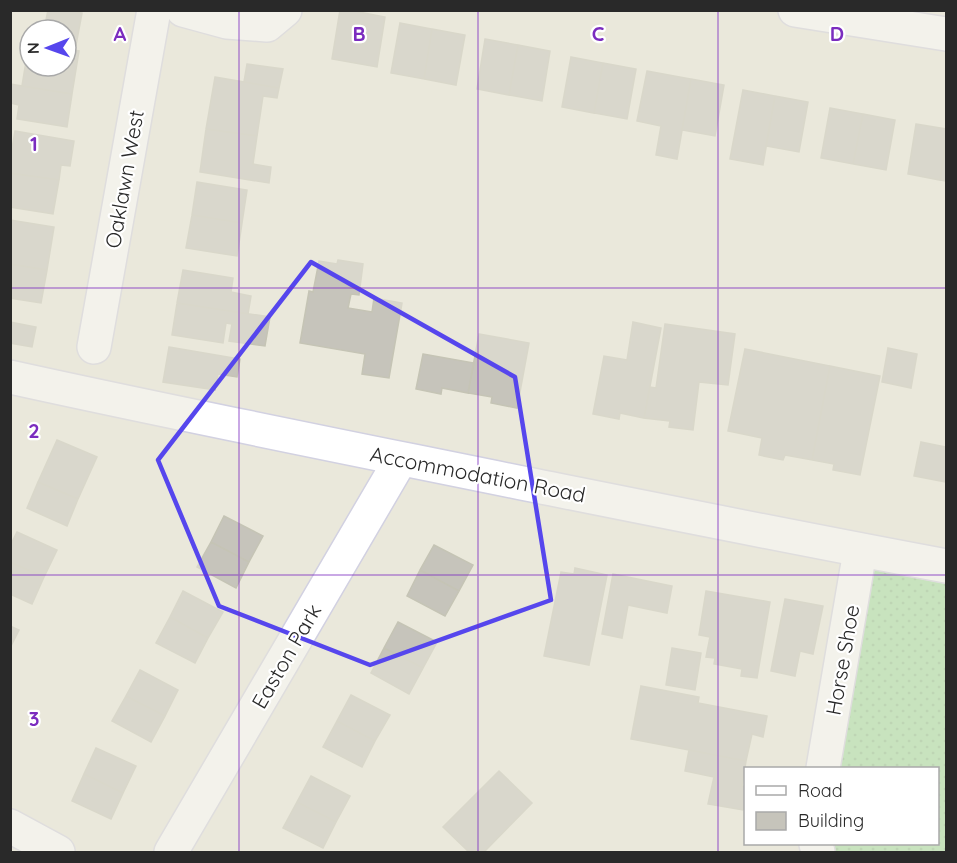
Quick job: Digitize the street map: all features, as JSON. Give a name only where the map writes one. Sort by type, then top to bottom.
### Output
[{"type":"street","name":"Oaklawn West","points":[[94,347],[154,10]]},
{"type":"street","points":[[183,10],[227,22],[267,26],[285,10]]},
{"type":"street","points":[[795,10],[946,34]]},
{"type":"street","name":"Accommodation Road","points":[[10,377],[401,459],[860,551],[946,566]]},
{"type":"street","name":"Easton Park","points":[[171,852],[401,459]]},
{"type":"street","name":"Horse Shoe","points":[[824,767],[860,551]]},
{"type":"street","points":[[10,826],[58,852]]},
{"type":"highlighted area","points":[[311,262],[515,377],[551,600],[370,665],[219,606],[158,460]]},
{"type":"green space","points":[[874,570],[946,584],[946,852],[830,852],[828,845],[939,845],[939,767],[834,767]]},
{"type":"building","points":[[48,10],[69,10],[82,13],[78,34],[78,18],[46,18]]},
{"type":"building","points":[[340,10],[385,17],[377,67],[332,59]]},
{"type":"building","points":[[400,23],[432,29],[424,79],[391,73]]},
{"type":"building","points":[[432,29],[465,35],[456,85],[424,79]]},
{"type":"building","points":[[485,39],[518,45],[509,95],[477,89]]},
{"type":"building","points":[[518,45],[550,51],[542,101],[509,95]]},
{"type":"building","points":[[571,57],[603,63],[594,113],[562,107]]},
{"type":"building","points":[[603,63],[636,69],[627,119],[594,113]]},
{"type":"building","points":[[247,64],[283,69],[279,88],[244,82]]},
{"type":"building","points":[[647,71],[691,79],[677,159],[656,155],[661,126],[637,121]]},
{"type":"building","points":[[215,77],[279,88],[277,98],[263,96],[257,136],[206,129]]},
{"type":"building","points":[[23,78],[75,78],[72,94],[22,86]]},
{"type":"building","points":[[691,79],[724,85],[715,136],[682,130]]},
{"type":"building","points":[[10,84],[72,94],[67,127],[17,119],[19,105],[10,103]]},
{"type":"building","points":[[743,90],[775,96],[763,165],[730,159]]},
{"type":"building","points":[[775,96],[808,102],[799,152],[766,146]]},
{"type":"building","points":[[830,108],[863,114],[853,164],[821,158]]},
{"type":"building","points":[[863,114],[895,120],[886,170],[853,164]]},
{"type":"building","points":[[916,124],[946,129],[940,180],[908,174]]},
{"type":"building","points":[[206,129],[257,136],[253,164],[271,167],[269,183],[200,172]]},
{"type":"building","points":[[15,131],[74,141],[70,166],[61,165],[59,180],[10,173]]},
{"type":"building","points":[[946,141],[946,181],[940,180]]},
{"type":"building","points":[[10,173],[59,180],[53,214],[10,207]]},
{"type":"building","points":[[197,182],[247,190],[242,223],[192,215]]},
{"type":"building","points":[[192,215],[242,223],[237,256],[186,248]]},
{"type":"building","points":[[10,220],[54,227],[47,270],[10,264]]},
{"type":"building","points":[[338,260],[363,264],[359,295],[351,294],[348,308],[372,312],[374,298],[402,303],[389,378],[362,374],[365,354],[300,343],[309,291],[313,292],[319,261],[337,264]]},
{"type":"building","points":[[10,264],[47,270],[41,303],[10,298]]},
{"type":"building","points":[[183,270],[233,278],[231,292],[251,296],[248,314],[177,303]]},
{"type":"building","points":[[177,303],[270,317],[265,346],[229,341],[232,324],[226,323],[223,343],[172,335]]},
{"type":"building","points":[[10,322],[36,327],[32,347],[10,343]]},
{"type":"building","points":[[633,322],[661,328],[644,418],[620,413],[619,419],[593,414],[604,356],[627,360]]},
{"type":"building","points":[[665,324],[735,334],[728,385],[699,382],[693,430],[669,427],[670,421],[644,418],[650,387],[656,388]]},
{"type":"building","points":[[479,334],[529,343],[517,408],[491,403],[492,397],[468,393]]},
{"type":"building","points":[[169,347],[240,359],[237,377],[218,374],[215,390],[163,382]]},
{"type":"building","points":[[888,348],[917,354],[911,388],[882,382]]},
{"type":"building","points":[[745,349],[830,366],[812,460],[785,455],[783,460],[759,455],[762,438],[728,431]]},
{"type":"building","points":[[423,354],[474,363],[468,393],[442,388],[441,394],[416,389]]},
{"type":"building","points":[[830,366],[880,376],[860,475],[833,470],[834,464],[812,460]]},
{"type":"building","points":[[57,440],[97,457],[78,499],[38,482]]},
{"type":"building","points":[[921,442],[946,447],[946,482],[914,476]]},
{"type":"building","points":[[38,482],[78,499],[67,526],[27,508]]},
{"type":"building","points":[[224,516],[263,536],[249,562],[211,542]]},
{"type":"building","points":[[17,532],[57,550],[44,577],[10,562],[10,546]]},
{"type":"building","points":[[211,542],[249,562],[236,588],[197,567]]},
{"type":"building","points":[[434,545],[473,565],[459,591],[420,570]]},
{"type":"building","points":[[10,562],[44,577],[32,604],[10,594]]},
{"type":"building","points":[[575,568],[607,575],[589,665],[544,656],[561,572],[574,574]]},
{"type":"building","points":[[420,570],[459,591],[445,616],[407,596]]},
{"type":"building","points":[[613,574],[672,586],[667,613],[628,605],[622,638],[602,634]]},
{"type":"building","points":[[183,591],[223,612],[208,638],[170,617]]},
{"type":"building","points":[[706,591],[770,602],[757,678],[741,676],[742,669],[714,664],[715,658],[706,657],[710,637],[699,635]]},
{"type":"building","points":[[785,599],[823,606],[813,654],[800,651],[795,676],[771,671]]},
{"type":"building","points":[[170,617],[208,638],[195,663],[156,643]]},
{"type":"building","points":[[398,622],[437,642],[423,668],[384,648]]},
{"type":"building","points":[[10,626],[19,630],[10,648]]},
{"type":"building","points":[[384,648],[423,668],[409,694],[371,673]]},
{"type":"building","points":[[672,648],[701,653],[695,690],[666,685]]},
{"type":"building","points":[[140,670],[178,690],[165,716],[126,696]]},
{"type":"building","points":[[641,686],[699,697],[698,703],[767,716],[763,737],[752,734],[746,761],[631,739]]},
{"type":"building","points":[[351,695],[390,715],[375,741],[337,721]]},
{"type":"building","points":[[126,696],[165,716],[151,742],[112,721]]},
{"type":"building","points":[[337,721],[375,741],[362,767],[323,747]]},
{"type":"building","points":[[96,748],[136,766],[123,793],[84,774]]},
{"type":"building","points":[[689,750],[746,761],[742,786],[744,786],[743,810],[708,804],[714,777],[685,771]]},
{"type":"building","points":[[499,771],[532,803],[484,852],[469,852],[443,827]]},
{"type":"building","points":[[84,774],[123,793],[111,819],[72,801]]},
{"type":"building","points":[[311,776],[350,796],[336,822],[297,802]]},
{"type":"building","points":[[297,802],[336,822],[323,848],[283,828]]}]
